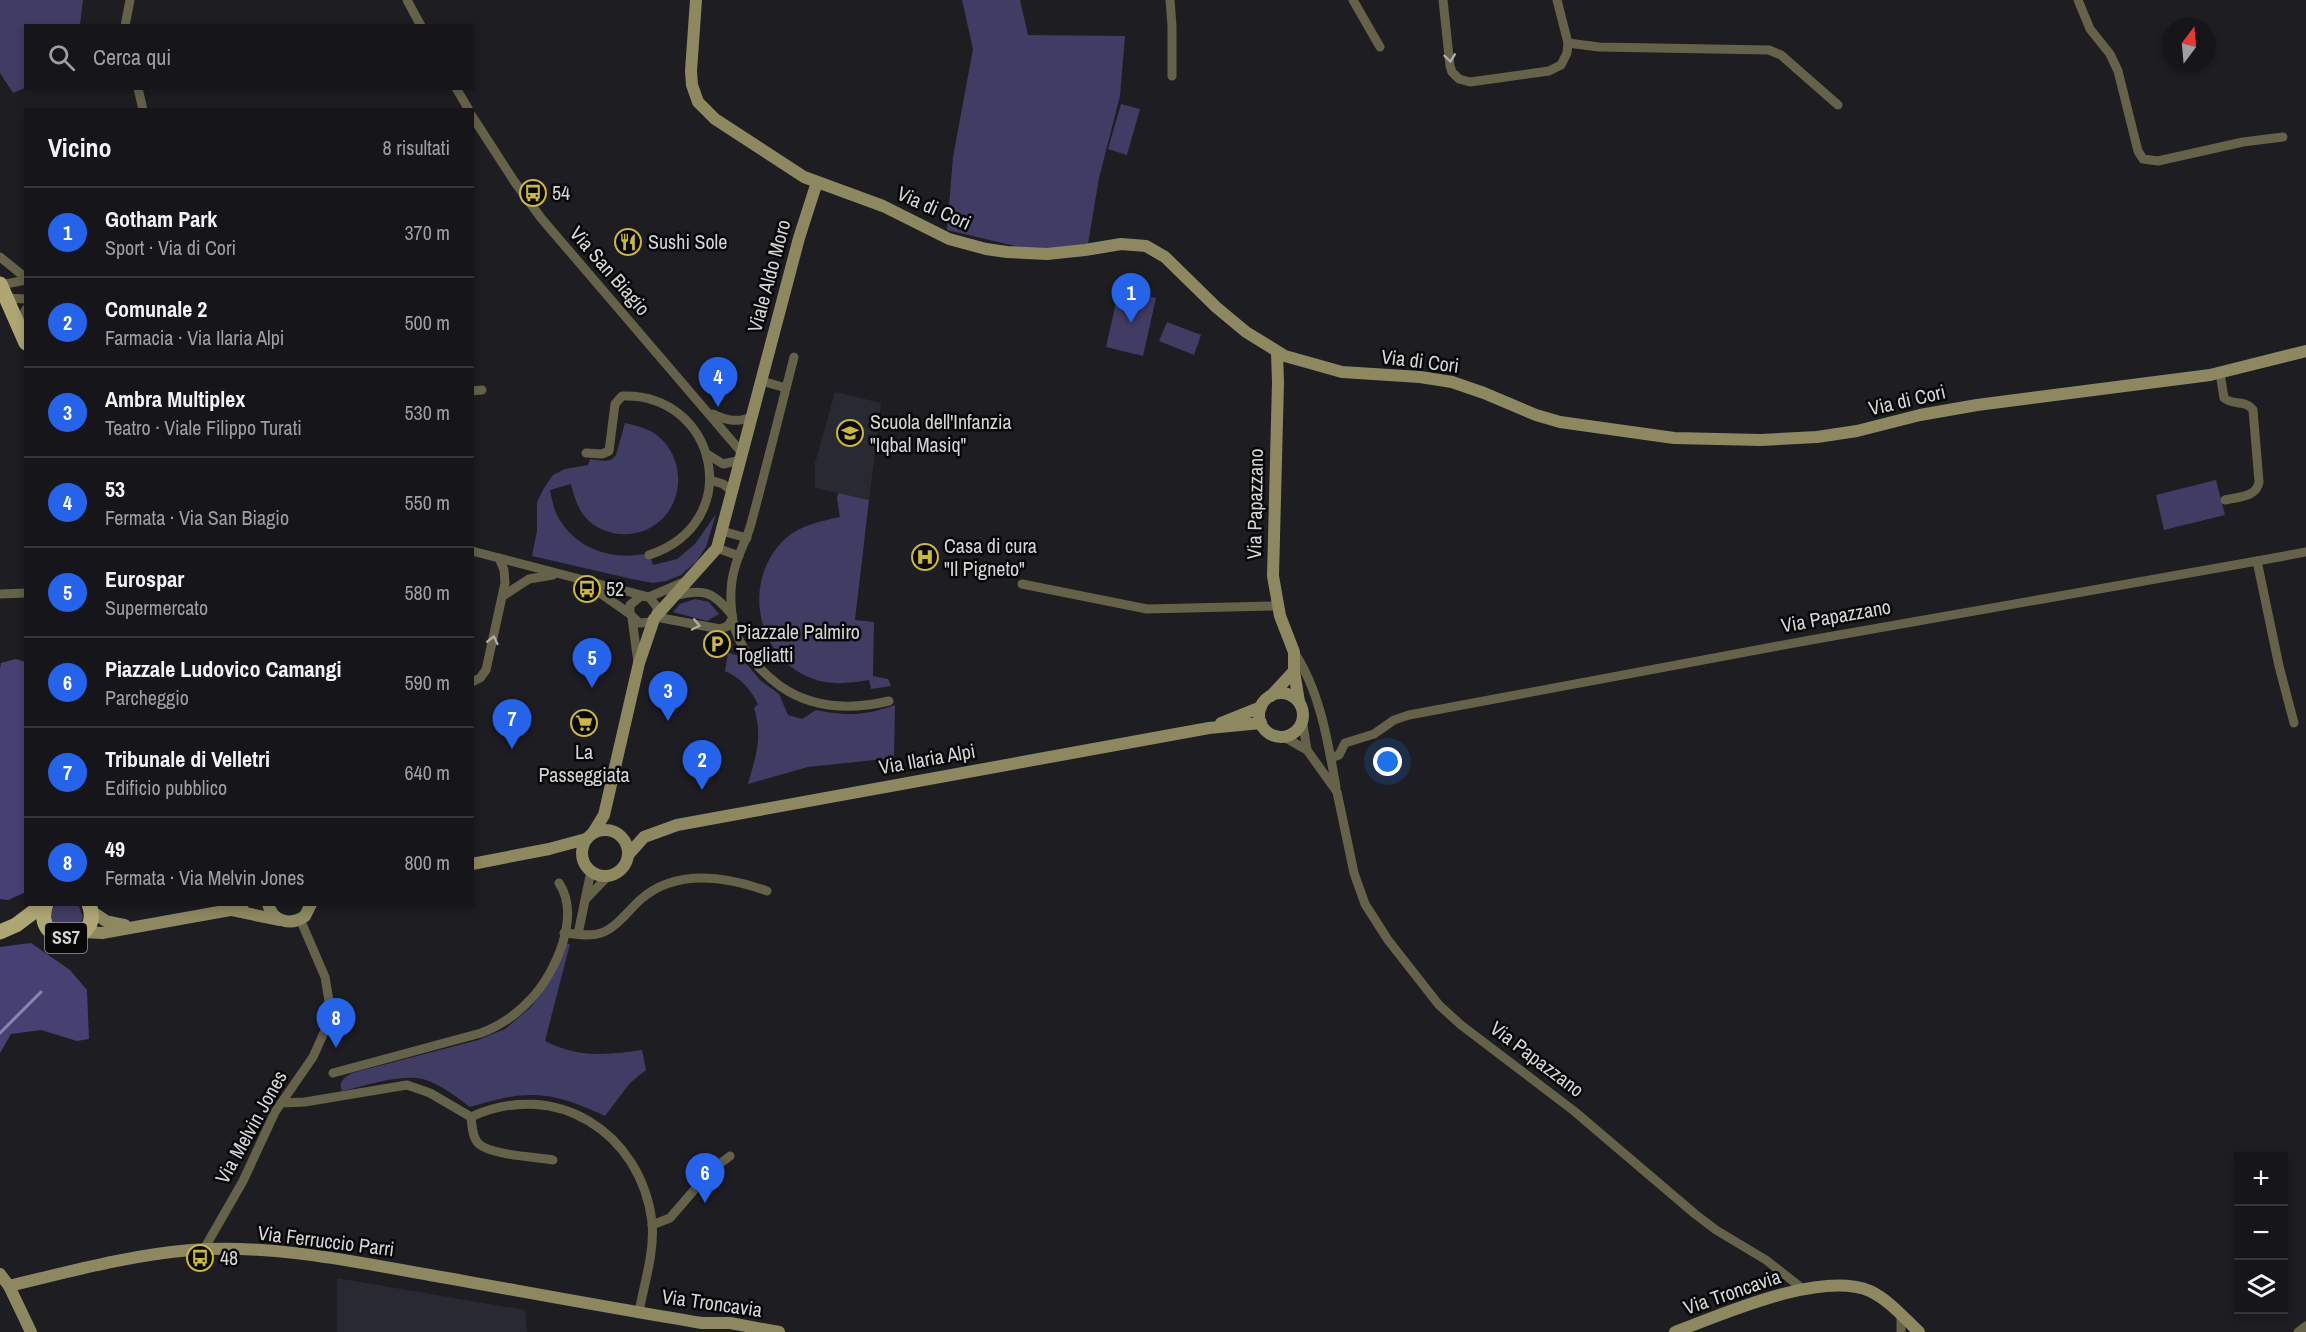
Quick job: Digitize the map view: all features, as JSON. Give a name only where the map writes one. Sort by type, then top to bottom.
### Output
[{"type":"main road","points":[[2,289],[24,339]]},
{"type":"main road","points":[[16,925],[42,906]]},
{"type":"main road","name":"SS7","points":[[45,906],[44,915],[49,930],[62,938],[70,938],[83,932],[91,919],[90,908]]},
{"type":"main road","points":[[16,925],[34,925],[49,930]]},
{"type":"main road","name":"SS7","points":[[0,932],[16,925]]},
{"type":"street","points":[[125,24],[130,0]]},
{"type":"street","points":[[407,0],[420,24]]},
{"type":"street","name":"Via di Cori","points":[[696,0],[691,77],[694,93],[700,106],[719,122],[791,169],[818,182],[883,206],[952,240],[994,251],[1053,254],[1121,244],[1146,246],[1165,257],[1256,340],[1277,352],[1309,365],[1342,372],[1447,381],[1472,388],[1526,411],[1560,422],[1683,439],[1761,440],[1827,436],[1961,407],[2220,373],[2306,351]]},
{"type":"street","points":[[1170,0],[1173,33],[1172,76]]},
{"type":"street","points":[[1353,0],[1380,47]]},
{"type":"street","points":[[1443,0],[1451,67],[1455,76],[1464,81],[1552,70],[1565,60],[1568,43],[1557,0]]},
{"type":"street","points":[[2078,0],[2090,29],[2117,66],[2138,151],[2143,159],[2158,160],[2243,142],[2283,137]]},
{"type":"street","points":[[1568,43],[1599,47],[1769,50],[1781,55],[1838,105]]},
{"type":"street","points":[[138,90],[143,108]]},
{"type":"street","points":[[457,90],[468,108]]},
{"type":"street","name":"Via San Biagio","points":[[474,119],[541,218],[709,412],[742,457]]},
{"type":"street","name":"Viale Aldo Moro","points":[[722,531],[799,238],[818,182]]},
{"type":"street","points":[[0,257],[24,277]]},
{"type":"street","points":[[2,289],[24,280]]},
{"type":"street","points":[[2,289],[24,298]]},
{"type":"street","points":[[18,326],[24,313]]},
{"type":"street","name":"Via Papazzano","points":[[1277,352],[1278,403],[1273,564],[1277,606],[1286,636],[1311,683],[1331,758],[1355,877],[1363,900],[1388,940],[1439,1005],[1466,1030],[1574,1111],[1695,1214],[1716,1230],[1766,1260],[1803,1289]]},
{"type":"street","points":[[794,357],[747,538],[733,578],[732,617],[736,634],[748,654],[775,682],[798,697],[815,703],[837,706],[889,701]]},
{"type":"street","points":[[2220,373],[2224,398],[2230,402],[2245,403],[2253,411],[2259,482],[2257,490],[2253,493],[2225,500]]},
{"type":"street","points":[[762,381],[786,388]]},
{"type":"street","points":[[586,453],[602,454],[609,451],[615,404],[620,397],[653,400],[675,412],[697,434],[707,454],[710,480],[704,510],[692,528],[675,544],[649,555]]},
{"type":"street","points":[[709,412],[734,421],[743,421],[753,416]]},
{"type":"street","points":[[707,454],[723,464],[732,463],[742,457]]},
{"type":"street","points":[[710,480],[723,484],[732,492]]},
{"type":"street","points":[[580,579],[643,624],[656,617],[717,548],[722,531],[747,538]]},
{"type":"street","points":[[717,548],[739,556]]},
{"type":"street","points":[[474,552],[647,597],[657,607],[656,617],[639,663],[604,815],[589,836],[582,852],[588,868],[585,900],[578,934]]},
{"type":"street","name":"Via Papazzano","points":[[1331,758],[1339,755],[1347,742],[1374,734],[1406,716],[1805,641],[2306,552]]},
{"type":"street","points":[[475,681],[484,674],[487,667],[503,596],[505,574],[499,558]]},
{"type":"street","points":[[2257,561],[2278,666],[2294,723]]},
{"type":"street","points":[[503,596],[533,578],[544,575],[567,575]]},
{"type":"street","points":[[639,663],[631,616],[633,601],[689,580]]},
{"type":"street","points":[[1022,584],[1147,609],[1277,606]]},
{"type":"street","points":[[674,596],[693,592],[707,593],[720,600],[732,617]]},
{"type":"street","points":[[0,594],[24,593]]},
{"type":"street","points":[[656,617],[720,629],[728,626],[732,617]]},
{"type":"street","name":"Via Papazzano","points":[[1294,652],[1294,672],[1299,702]]},
{"type":"street","points":[[1271,696],[1283,693],[1299,702],[1303,713],[1296,731],[1284,736],[1271,734],[1261,723],[1261,707],[1271,696],[1294,672]]},
{"type":"street","name":"Via Ilaria Alpi","points":[[1209,728],[1261,707]]},
{"type":"street","name":"Via Papazzano","points":[[1302,719],[1307,750]]},
{"type":"street","name":"Via Ilaria Alpi","points":[[614,832],[652,832],[787,804],[1209,728],[1261,723]]},
{"type":"street","name":"Via Papazzano","points":[[1284,736],[1307,750],[1337,792]]},
{"type":"street","points":[[549,849],[572,855],[602,876],[622,869],[628,855],[626,842],[614,832],[604,815]]},
{"type":"street","points":[[474,864],[549,849],[605,830],[614,832]]},
{"type":"street","name":"Via Ilaria Alpi","points":[[628,855],[639,841],[652,832]]},
{"type":"street","points":[[585,900],[609,875]]},
{"type":"street","points":[[564,933],[594,934],[607,930],[648,894],[682,879],[718,878],[767,891]]},
{"type":"street","points":[[333,1073],[481,1033],[501,1023],[526,1005],[553,966],[564,933],[567,901],[559,883]]},
{"type":"street","points":[[83,932],[99,933],[230,910],[239,906]]},
{"type":"street","points":[[269,906],[273,915],[284,921]]},
{"type":"street","points":[[230,910],[284,921],[300,920],[310,906]]},
{"type":"street","points":[[90,908],[106,921],[132,926]]},
{"type":"street","name":"Via Melvin Jones","points":[[204,1250],[243,1181],[281,1103],[315,1052],[324,1034],[329,997],[325,977],[300,920]]},
{"type":"street","points":[[281,1103],[305,1102],[405,1084],[426,1091],[471,1117]]},
{"type":"street","points":[[471,1117],[498,1107],[529,1104],[565,1110],[589,1121],[613,1140],[633,1165],[644,1190],[652,1225],[651,1249],[639,1312]]},
{"type":"street","points":[[471,1117],[474,1136],[482,1146],[496,1151],[553,1160]]},
{"type":"street","points":[[652,1225],[670,1218],[707,1175]]},
{"type":"street","name":"Via Ferruccio Parri","points":[[9,1287],[117,1261],[176,1252],[273,1251],[336,1258],[639,1312]]},
{"type":"street","points":[[0,1274],[9,1287],[31,1332]]},
{"type":"street","name":"Via Troncavia","points":[[1675,1332],[1788,1291],[1844,1286],[1870,1291],[1892,1306],[1919,1332]]},
{"type":"street","name":"Via Troncavia","points":[[639,1312],[711,1328],[733,1324],[779,1332]]},
{"type":"street","points":[[1901,1315],[1901,1332]]},
{"type":"street","points":[[2298,1332],[2306,1326]]},
{"type":"shaded area","points":[[0,0],[83,0],[80,24],[24,24],[24,88],[13,93],[0,73]]},
{"type":"shaded area","points":[[962,0],[1020,0],[1028,35],[1125,36],[1120,96],[1099,178],[1088,244],[1049,250],[1019,247],[947,230],[953,157],[973,49]]},
{"type":"shaded area","points":[[1121,104],[1140,109],[1127,155],[1108,149]]},
{"type":"shaded area","points":[[1119,289],[1156,298],[1143,356],[1106,347]]},
{"type":"shaded area","points":[[1167,322],[1201,335],[1194,355],[1159,341]]},
{"type":"shaded area","name":"Scuola dell'Infanzia \"Iqbal Masiq\"","points":[[835,392],[881,403],[869,500],[815,488],[815,463]]},
{"type":"shaded area","points":[[625,423],[654,433],[667,445],[673,455],[677,466],[677,490],[668,512],[652,527],[632,534],[622,534],[602,530],[593,525],[578,506],[571,484],[550,490],[553,505],[563,525],[583,544],[608,554],[622,556],[649,553],[653,565],[677,559],[695,544],[716,514],[706,547],[697,561],[681,575],[666,581],[653,583],[532,556],[537,531],[537,502],[553,475],[565,469],[588,465],[590,459],[604,461],[614,458]]},
{"type":"shaded area","points":[[2216,480],[2225,515],[2164,530],[2156,495]]},
{"type":"shaded area","points":[[838,493],[869,500],[855,620],[874,622],[873,676],[888,679],[891,686],[871,689],[869,680],[833,683],[811,678],[792,667],[777,653],[767,635],[761,615],[759,595],[763,574],[772,555],[786,538],[798,530],[840,517]]},
{"type":"shaded area","points":[[695,599],[709,602],[719,614],[707,621],[673,612],[680,604]]},
{"type":"shaded area","points":[[728,653],[740,656],[760,680],[779,694],[788,715],[802,719],[816,710],[856,714],[895,705],[894,758],[808,767],[748,784],[757,746],[758,728],[754,708],[758,704],[744,684],[725,671]]},
{"type":"shaded area","points":[[16,659],[24,661],[24,893],[8,900],[0,899],[1,663]]},
{"type":"shaded area","points":[[54,906],[79,906],[83,917],[77,928],[58,929],[52,921],[51,912]]},
{"type":"shaded area","points":[[31,943],[70,970],[87,990],[89,1039],[77,1041],[41,1030],[11,1034],[0,1053],[0,947]]},
{"type":"shaded area","points":[[564,943],[570,944],[545,1041],[581,1053],[642,1050],[646,1070],[630,1083],[605,1116],[554,1097],[539,1095],[508,1097],[470,1107],[438,1085],[416,1078],[388,1080],[342,1091],[341,1082],[352,1073],[478,1040],[505,1029],[532,1006],[547,985]]},
{"type":"shaded area","points":[[337,1278],[525,1310],[527,1332],[337,1332]]},
{"type":"waterway","points":[[0,1033],[41,992]]},
{"type":"tunnel","points":[[707,1175],[722,1162]]},
{"type":"place","name":"54","points":[[533,193]]},
{"type":"place","name":"Sushi Sole","points":[[628,242]]},
{"type":"place","name":"Gotham Park","points":[[1131,323]]},
{"type":"place","name":"53","points":[[718,407]]},
{"type":"place","name":"Scuola dell'Infanzia \"Iqbal Masiq\"","points":[[850,433]]},
{"type":"place","name":"Casa di cura \"Il Pigneto\"","points":[[925,557]]},
{"type":"place","name":"52","points":[[587,589]]},
{"type":"place","name":"Piazzale Palmiro Togliatti","points":[[717,644]]},
{"type":"place","name":"Eurospar","points":[[592,688]]},
{"type":"place","name":"Ambra Multiplex","points":[[668,721]]},
{"type":"place","name":"La Passeggiata","points":[[584,723]]},
{"type":"place","name":"Tribunale di Velletri","points":[[512,749]]},
{"type":"place","name":"Comunale 2","points":[[702,790]]},
{"type":"place","name":"49","points":[[336,1048]]},
{"type":"place","name":"Piazzale Ludovico Camangi","points":[[705,1203]]},
{"type":"place","name":"48","points":[[200,1258]]}]
